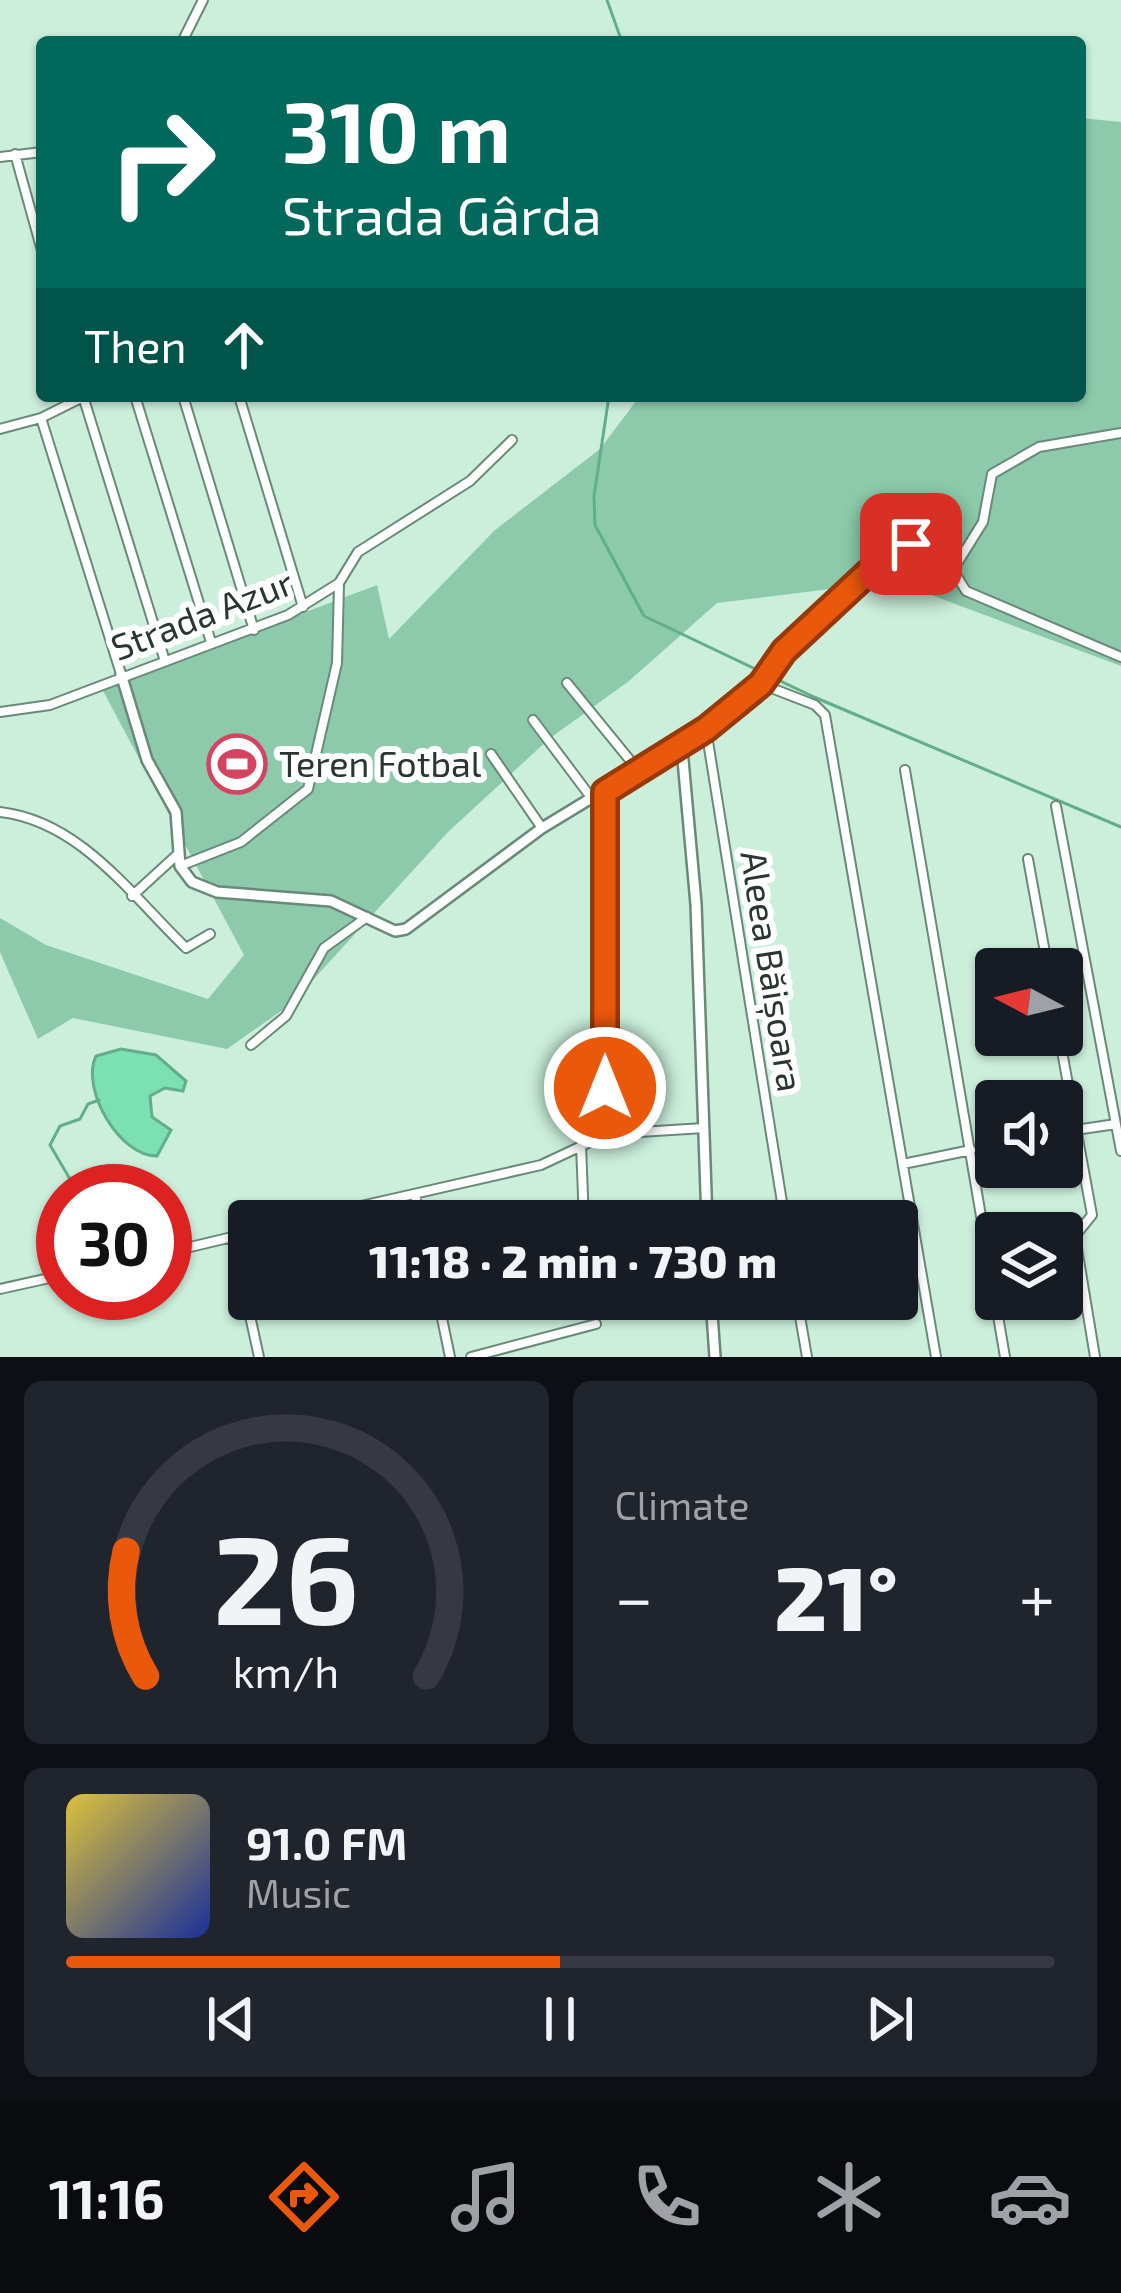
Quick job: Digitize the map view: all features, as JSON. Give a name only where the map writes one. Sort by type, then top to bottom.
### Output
[{"type":"street","points":[[185,36],[203,0]]},
{"type":"street","points":[[0,157],[36,152]]},
{"type":"street","points":[[15,154],[36,229]]},
{"type":"street","points":[[0,429],[40,418],[72,402]]},
{"type":"street","points":[[86,402],[164,658]]},
{"type":"street","points":[[137,402],[211,642]]},
{"type":"street","points":[[185,402],[254,629]]},
{"type":"street","points":[[241,402],[303,607]]},
{"type":"street","points":[[40,418],[147,760],[176,812],[181,868],[192,882],[217,892],[331,901],[389,930],[406,929],[542,828],[706,729],[901,546],[920,547],[953,570],[966,592],[1121,656]]},
{"type":"street","points":[[953,570],[983,522],[992,474],[1039,447],[1121,433]]},
{"type":"street","name":"Strada Azur","points":[[0,712],[50,705],[303,607],[339,584],[358,552],[470,481],[512,440]]},
{"type":"street","points":[[158,873],[241,842],[308,789],[337,663],[339,584]]},
{"type":"street","points":[[764,678],[825,715],[936,1357]]},
{"type":"street","points":[[567,683],[639,772]]},
{"type":"street","points":[[533,720],[593,800]]},
{"type":"street","name":"Aleea Băișoara","points":[[706,729],[782,1200]]},
{"type":"street","points":[[679,748],[685,758],[696,904],[706,1200]]},
{"type":"street","points":[[491,754],[542,828]]},
{"type":"street","points":[[905,770],[1005,1357]]},
{"type":"street","points":[[605,792],[608,1134]]},
{"type":"street","points":[[1056,806],[1121,1151]]},
{"type":"street","points":[[0,812],[39,818],[72,836],[186,948],[210,934]]},
{"type":"street","points":[[132,896],[179,853]]},
{"type":"street","points":[[1028,860],[1044,948]]},
{"type":"street","points":[[250,1045],[286,1016],[324,948],[368,916]]},
{"type":"street","points":[[1083,1129],[1116,1124]]},
{"type":"street","points":[[392,1200],[541,1165],[608,1134],[704,1128]]},
{"type":"street","points":[[581,1145],[583,1200]]},
{"type":"street","points":[[903,1164],[971,1150]]},
{"type":"street","points":[[1083,1167],[1092,1215],[1075,1237],[1095,1357]]},
{"type":"street","points":[[415,1195],[416,1200]]},
{"type":"street","points":[[192,1247],[228,1239]]},
{"type":"street","points":[[0,1289],[36,1281]]},
{"type":"street","points":[[251,1320],[259,1357]]},
{"type":"street","points":[[442,1320],[450,1357]]},
{"type":"street","points":[[712,1320],[715,1357]]},
{"type":"street","points":[[801,1320],[807,1357]]},
{"type":"street","points":[[471,1357],[596,1324]]},
{"type":"shaded area","points":[[1086,119],[1121,122],[1121,666],[894,581],[717,603],[629,681],[549,739],[448,832],[291,1004],[227,1049],[73,1018],[38,1039],[0,952],[0,918],[46,945],[208,999],[244,955],[102,689],[377,585],[389,639],[495,530],[600,449],[635,402],[1086,402]]},
{"type":"shaded area","points":[[121,1049],[156,1055],[186,1081],[183,1091],[165,1088],[150,1096],[152,1117],[171,1130],[157,1156],[143,1153],[117,1134],[99,1102],[94,1086],[96,1056]]},
{"type":"waterway","points":[[607,0],[620,36]]},
{"type":"waterway","points":[[608,402],[594,496],[595,525],[644,616],[814,697],[1121,827]]},
{"type":"waterway","points":[[61,1164],[50,1145],[60,1126],[80,1119],[88,1104],[99,1100]]},
{"type":"place","name":"Teren Fotbal","points":[[237,764]]},
{"type":"route","points":[[605,1088],[605,792],[706,729],[761,684],[784,651],[886,556],[911,544]]}]
